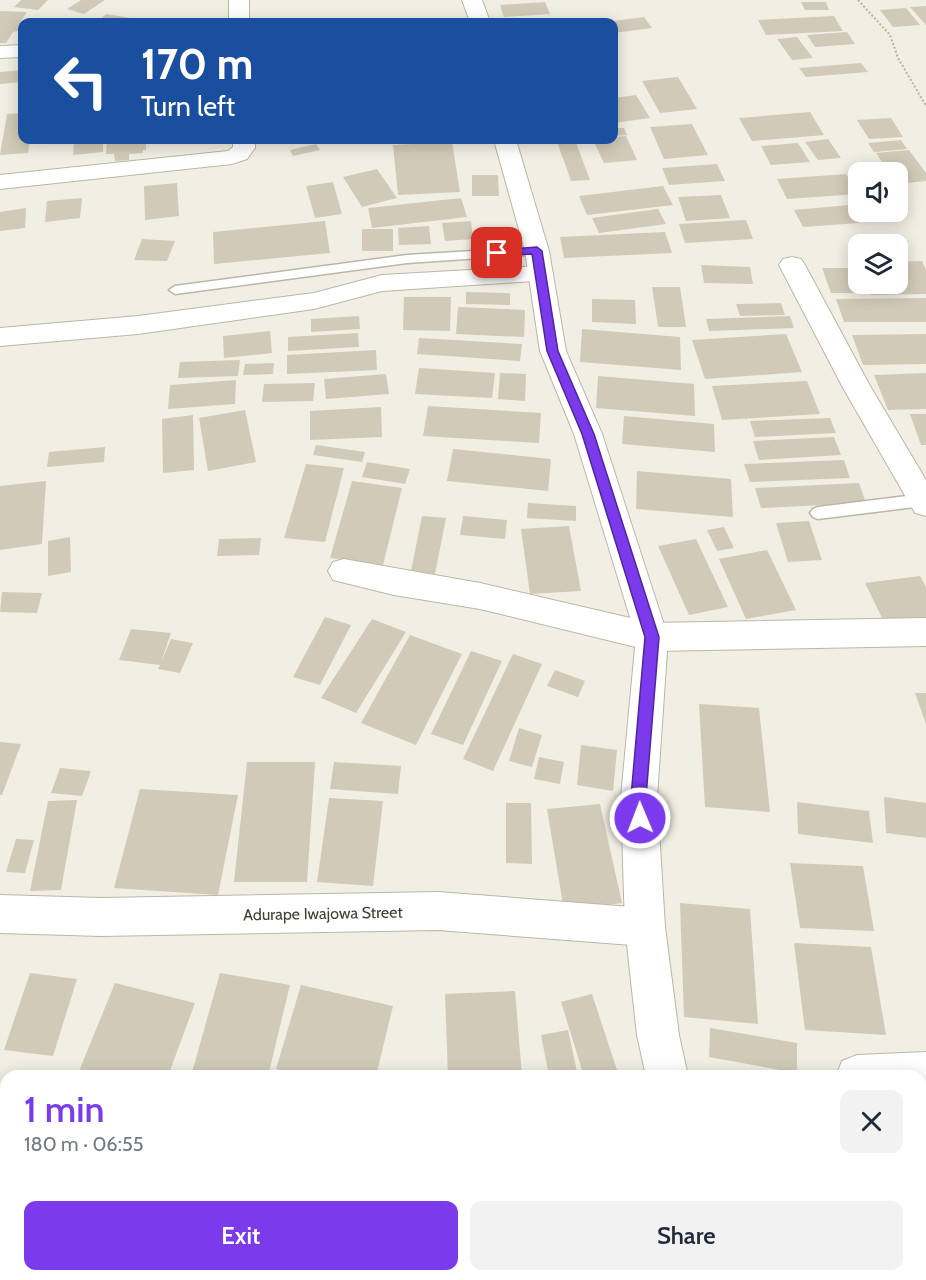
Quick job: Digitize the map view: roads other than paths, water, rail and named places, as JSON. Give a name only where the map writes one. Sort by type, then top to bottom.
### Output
[{"type":"street","points":[[239,0],[239,18]]},
{"type":"street","points":[[472,0],[479,18]]},
{"type":"street","points":[[0,52],[18,51]]},
{"type":"street","points":[[0,182],[231,157],[239,154],[244,144]]},
{"type":"street","points":[[506,144],[538,262],[553,351],[588,434],[652,637],[639,797],[645,927],[658,1035],[666,1070]]},
{"type":"street","points":[[0,337],[138,325],[314,301],[382,283],[538,262]]},
{"type":"street","points":[[792,265],[818,317],[894,454],[925,503]]},
{"type":"street","points":[[344,571],[480,596],[652,637],[926,632]]},
{"type":"street","name":"Adurape Iwajowa Street","points":[[0,914],[101,917],[438,911],[645,927]]},
{"type":"lane","points":[[175,290],[407,259],[538,262]]},
{"type":"lane","points":[[818,513],[925,503]]}]
